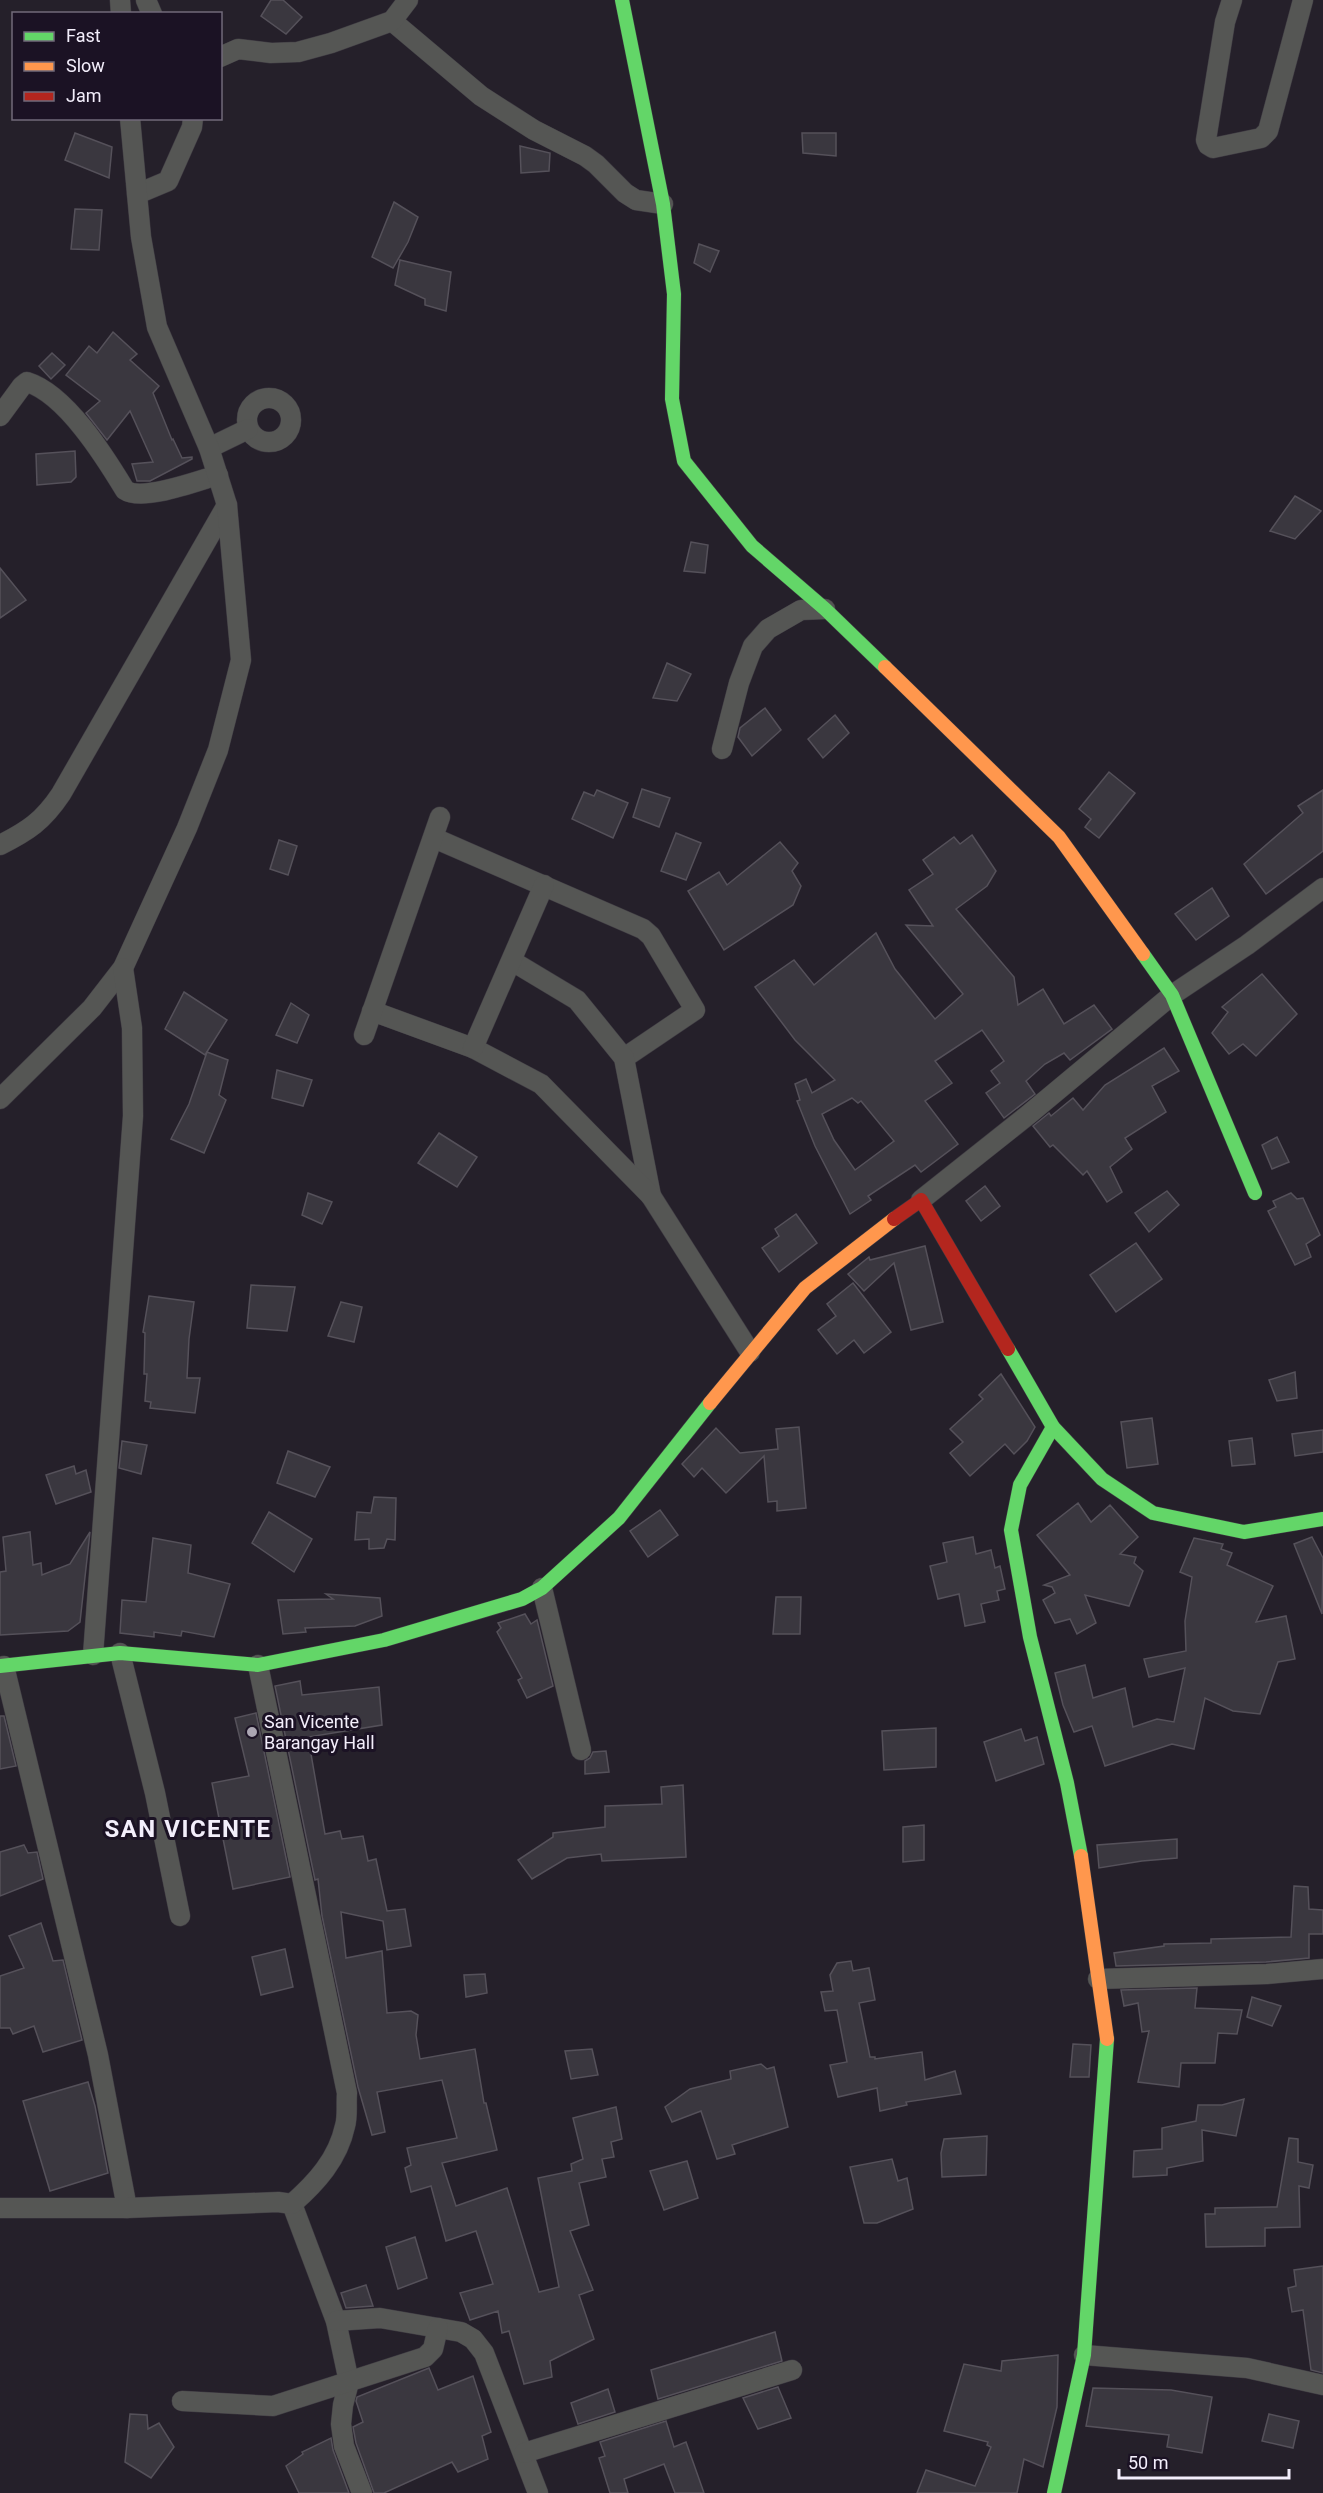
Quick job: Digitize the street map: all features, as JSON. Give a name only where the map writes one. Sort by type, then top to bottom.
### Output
[{"type":"street","points":[[222,56],[238,49],[271,53],[298,52],[331,43],[392,21],[408,0]]},
{"type":"street","points":[[622,0],[663,204],[674,294],[672,399],[684,461],[752,546],[825,609],[1059,837],[1172,995],[1255,1193]]},
{"type":"street","points":[[1232,0],[1225,22],[1206,140],[1213,148],[1261,138],[1268,131],[1303,0]]},
{"type":"street","points":[[392,21],[481,96],[534,130],[597,164],[625,193],[636,200],[663,204]]},
{"type":"street","points":[[0,1099],[92,1008],[123,968],[187,828],[218,750],[241,660],[227,505],[209,448],[157,327],[141,237],[130,120]]},
{"type":"street","points":[[137,194],[168,181],[192,127],[193,120]]},
{"type":"street","points":[[0,416],[22,386],[27,382],[34,384],[64,408],[88,434],[125,490],[130,494],[147,494],[218,476]]},
{"type":"street","points":[[209,448],[248,429]]},
{"type":"street","points":[[0,845],[29,830],[52,808],[227,505]]},
{"type":"street","points":[[722,749],[739,683],[753,646],[768,629],[801,610],[825,609]]},
{"type":"street","points":[[364,1035],[440,818]]},
{"type":"street","points":[[434,838],[643,929],[651,936],[695,1010],[624,1058]]},
{"type":"street","points":[[473,1048],[544,885]]},
{"type":"street","points":[[127,2208],[98,2055],[2,1666],[120,1653],[258,1665],[384,1641],[522,1599],[542,1588],[619,1518],[750,1352],[805,1288],[1028,1115],[1172,995],[1247,945],[1323,888]]},
{"type":"street","points":[[512,962],[577,1000],[624,1058],[651,1197]]},
{"type":"street","points":[[93,1655],[133,1116],[132,1028],[123,968]]},
{"type":"street","points":[[372,1011],[473,1048],[541,1084],[651,1197],[750,1352]]},
{"type":"street","points":[[921,1200],[1053,1427],[1102,1479],[1153,1513],[1244,1532],[1323,1520]]},
{"type":"street","points":[[1053,1427],[1020,1485],[1011,1530],[1030,1637],[1066,1783],[1082,1861],[1107,2042],[1084,2355],[1054,2493]]},
{"type":"street","points":[[542,1588],[581,1750]]},
{"type":"street","points":[[120,1653],[155,1793],[180,1916]]},
{"type":"street","points":[[0,2208],[127,2208],[278,2202],[292,2204],[315,2184],[334,2157],[346,2126],[346,2093],[258,1665]]},
{"type":"street","points":[[1098,1979],[1236,1975],[1323,1969]]},
{"type":"street","points":[[292,2204],[336,2321],[349,2382],[341,2424],[344,2446],[362,2493]]},
{"type":"street","points":[[336,2321],[380,2318],[461,2332],[473,2339],[484,2353],[525,2453],[538,2493]]},
{"type":"street","points":[[182,2402],[273,2406],[425,2357],[433,2349],[438,2328]]},
{"type":"street","points":[[1084,2355],[1247,2368],[1323,2385]]},
{"type":"street","points":[[525,2453],[792,2370]]},
{"type":"building","points":[[271,0],[283,0],[302,17],[286,34],[261,16]]},
{"type":"building","points":[[75,133],[112,147],[109,178],[65,160]]},
{"type":"building","points":[[802,133],[836,133],[836,156],[803,153]]},
{"type":"building","points":[[520,146],[550,153],[549,171],[521,173]]},
{"type":"building","points":[[394,202],[418,217],[408,242],[393,268],[372,257]]},
{"type":"building","points":[[75,209],[102,210],[99,250],[71,249]]},
{"type":"building","points":[[699,244],[719,251],[710,272],[694,263]]},
{"type":"building","points":[[400,260],[451,272],[446,311],[425,305],[425,299],[395,285]]},
{"type":"building","points":[[113,332],[137,354],[130,360],[159,386],[153,393],[172,440],[182,458],[192,457],[150,481],[137,481],[132,464],[153,462],[130,411],[107,440],[86,413],[100,401],[66,375],[89,346],[97,353]]},
{"type":"building","points":[[52,353],[65,365],[51,379],[39,366]]},
{"type":"building","points":[[75,451],[76,477],[71,482],[37,485],[36,454]]},
{"type":"building","points":[[1295,496],[1321,511],[1295,539],[1270,531]]},
{"type":"building","points":[[691,542],[708,545],[705,573],[684,571]]},
{"type":"building","points":[[0,568],[26,600],[0,618]]},
{"type":"building","points":[[667,663],[691,674],[677,701],[653,698]]},
{"type":"building","points":[[765,708],[781,730],[752,756],[738,737],[740,728]]},
{"type":"building","points":[[835,715],[849,733],[823,758],[808,739]]},
{"type":"building","points":[[1109,772],[1135,793],[1099,838],[1085,827],[1091,819],[1079,809]]},
{"type":"building","points":[[642,789],[670,798],[659,827],[633,817]]},
{"type":"building","points":[[597,790],[628,803],[613,838],[572,819],[584,792],[594,796]]},
{"type":"building","points":[[1323,790],[1323,851],[1266,894],[1244,864],[1303,813],[1298,806]]},
{"type":"building","points":[[676,833],[701,843],[686,880],[661,871]]},
{"type":"building","points":[[972,835],[996,871],[987,886],[956,909],[1014,977],[1018,1005],[1043,989],[1064,1024],[1094,1005],[1112,1029],[1070,1060],[1064,1053],[1045,1064],[1026,1081],[1035,1094],[1004,1118],[986,1093],[1000,1083],[991,1071],[1004,1061],[982,1030],[935,1061],[952,1083],[925,1101],[958,1144],[921,1172],[915,1165],[868,1196],[871,1200],[850,1214],[815,1146],[797,1101],[800,1100],[795,1084],[806,1079],[812,1093],[835,1080],[795,1040],[755,987],[794,960],[814,985],[876,933],[895,969],[935,1019],[963,994],[906,925],[933,926],[909,890],[933,874],[923,860],[954,837],[960,844]],"holes":[[[852,1098],[858,1103],[861,1101],[894,1141],[855,1170],[834,1140],[822,1114]]]},
{"type":"building","points":[[279,840],[297,846],[288,875],[270,869]]},
{"type":"building","points":[[780,842],[798,863],[792,871],[801,886],[793,905],[724,950],[688,891],[719,872],[727,885]]},
{"type":"building","points":[[1212,888],[1229,916],[1196,940],[1175,914]]},
{"type":"building","points":[[1262,974],[1297,1014],[1256,1056],[1243,1044],[1229,1054],[1212,1033],[1228,1012],[1222,1007]]},
{"type":"building","points":[[184,992],[227,1020],[205,1055],[165,1029]]},
{"type":"building","points":[[291,1003],[309,1015],[297,1043],[276,1035]]},
{"type":"building","points":[[1164,1048],[1179,1071],[1152,1086],[1166,1112],[1125,1138],[1132,1149],[1110,1167],[1122,1192],[1107,1202],[1087,1171],[1083,1175],[1053,1145],[1050,1147],[1033,1126],[1049,1113],[1051,1116],[1073,1098],[1083,1110],[1105,1085]]},
{"type":"building","points":[[207,1052],[228,1060],[219,1095],[226,1100],[204,1153],[171,1139],[189,1104]]},
{"type":"building","points":[[277,1070],[312,1080],[303,1106],[272,1098]]},
{"type":"building","points":[[439,1133],[477,1157],[457,1187],[418,1163]]},
{"type":"building","points":[[1277,1137],[1289,1162],[1272,1169],[1262,1145]]},
{"type":"building","points":[[985,1186],[1000,1206],[981,1221],[966,1201]]},
{"type":"building","points":[[1167,1191],[1179,1205],[1149,1232],[1135,1213]]},
{"type":"building","points":[[308,1193],[332,1202],[322,1224],[302,1215]]},
{"type":"building","points":[[1291,1193],[1297,1199],[1303,1198],[1320,1235],[1306,1244],[1311,1257],[1295,1265],[1268,1211],[1276,1207],[1273,1201]]},
{"type":"building","points":[[796,1214],[817,1243],[779,1272],[762,1248],[779,1236],[775,1229]]},
{"type":"building","points":[[1136,1243],[1162,1279],[1116,1312],[1090,1275]]},
{"type":"building","points":[[925,1246],[943,1322],[911,1330],[894,1263],[864,1291],[848,1274],[869,1257],[870,1260]]},
{"type":"building","points":[[853,1283],[891,1332],[864,1353],[854,1340],[837,1354],[818,1330],[836,1316],[827,1304]]},
{"type":"building","points":[[251,1285],[295,1287],[287,1331],[247,1328]]},
{"type":"building","points":[[149,1296],[194,1302],[187,1378],[200,1378],[195,1413],[150,1408],[151,1402],[145,1401],[147,1374],[144,1374],[145,1333],[143,1332]]},
{"type":"building","points":[[341,1302],[362,1307],[354,1342],[328,1336]]},
{"type":"building","points":[[1295,1372],[1297,1398],[1277,1401],[1269,1380]]},
{"type":"building","points":[[1001,1374],[1035,1427],[1027,1441],[1014,1454],[1005,1444],[970,1476],[950,1453],[963,1442],[950,1429],[983,1399],[979,1395]]},
{"type":"building","points":[[1152,1418],[1158,1464],[1127,1468],[1121,1422]]},
{"type":"building","points":[[799,1427],[806,1508],[777,1511],[777,1501],[768,1502],[764,1456],[726,1493],[702,1468],[694,1477],[682,1464],[716,1428],[740,1453],[778,1449],[776,1429]]},
{"type":"building","points":[[1323,1430],[1323,1452],[1295,1456],[1292,1434]]},
{"type":"building","points":[[1252,1438],[1255,1464],[1232,1466],[1229,1441]]},
{"type":"building","points":[[122,1441],[147,1445],[141,1474],[119,1468]]},
{"type":"building","points":[[288,1451],[330,1467],[315,1497],[277,1483]]},
{"type":"building","points":[[74,1466],[76,1474],[86,1470],[91,1492],[56,1504],[46,1475]]},
{"type":"building","points":[[374,1497],[396,1498],[395,1540],[387,1539],[384,1548],[369,1549],[369,1539],[355,1540],[357,1512],[371,1513]]},
{"type":"building","points":[[1078,1503],[1091,1522],[1110,1505],[1138,1537],[1120,1554],[1136,1557],[1134,1563],[1143,1571],[1129,1606],[1085,1595],[1096,1623],[1077,1634],[1070,1619],[1055,1623],[1043,1600],[1055,1593],[1052,1587],[1044,1585],[1070,1575],[1037,1535]]},
{"type":"building","points":[[660,1510],[678,1535],[648,1557],[630,1531]]},
{"type":"building","points":[[269,1512],[312,1539],[294,1572],[252,1543]]},
{"type":"building","points":[[30,1532],[33,1565],[41,1563],[42,1575],[70,1564],[90,1532],[80,1622],[68,1631],[0,1635],[0,1572],[6,1571],[3,1537]]},
{"type":"building","points":[[973,1537],[976,1554],[991,1550],[995,1568],[1000,1566],[1005,1589],[997,1591],[999,1600],[981,1604],[985,1622],[965,1626],[959,1594],[938,1599],[930,1566],[947,1562],[943,1543]]},
{"type":"building","points":[[1312,1537],[1323,1558],[1322,1614],[1294,1544]]},
{"type":"building","points":[[153,1538],[191,1545],[188,1573],[230,1584],[214,1637],[182,1631],[181,1636],[154,1632],[154,1637],[120,1633],[122,1600],[146,1602]]},
{"type":"building","points":[[1194,1538],[1223,1544],[1221,1549],[1232,1553],[1227,1565],[1273,1586],[1256,1622],[1286,1616],[1295,1659],[1278,1662],[1260,1714],[1233,1711],[1205,1698],[1194,1749],[1172,1744],[1105,1766],[1092,1726],[1074,1732],[1063,1705],[1055,1673],[1085,1665],[1093,1698],[1125,1688],[1133,1727],[1157,1719],[1174,1722],[1185,1668],[1149,1677],[1144,1659],[1186,1651],[1185,1621],[1192,1577],[1180,1572]]},
{"type":"building","points":[[326,1594],[380,1598],[382,1616],[355,1626],[305,1628],[306,1632],[283,1634],[278,1600],[333,1599]]},
{"type":"building","points":[[776,1597],[801,1597],[800,1634],[773,1634]]},
{"type":"building","points":[[525,1614],[531,1624],[537,1620],[553,1686],[527,1698],[518,1680],[522,1678],[497,1632],[501,1628],[498,1623]]},
{"type":"building","points":[[300,1681],[302,1695],[379,1687],[382,1725],[308,1737],[325,1834],[340,1831],[342,1839],[363,1836],[368,1861],[376,1859],[387,1911],[405,1909],[411,1946],[387,1950],[383,1921],[341,1912],[346,1958],[382,1951],[387,2013],[411,2011],[418,2015],[416,2035],[420,2059],[475,2049],[484,2103],[486,2103],[497,2150],[442,2163],[456,2206],[507,2188],[539,2292],[559,2287],[538,2178],[572,2171],[571,2164],[583,2159],[573,2118],[616,2107],[622,2139],[611,2142],[614,2157],[602,2159],[606,2177],[579,2183],[589,2225],[570,2231],[593,2290],[579,2295],[594,2339],[550,2361],[552,2377],[524,2384],[509,2331],[502,2333],[498,2311],[470,2320],[460,2293],[493,2284],[476,2231],[446,2241],[431,2186],[411,2192],[405,2168],[411,2165],[407,2148],[457,2138],[442,2080],[377,2092],[385,2132],[372,2135],[358,2087],[322,1916],[318,1879],[315,1880],[275,1686]]},
{"type":"building","points":[[256,1713],[290,1877],[233,1889],[212,1783],[249,1776],[235,1718]]},
{"type":"building","points":[[0,1716],[4,1716],[16,1766],[0,1769]]},
{"type":"building","points":[[936,1728],[936,1767],[884,1770],[882,1731]]},
{"type":"building","points":[[1021,1729],[1025,1741],[1037,1737],[1044,1764],[996,1781],[984,1742]]},
{"type":"building","points":[[606,1751],[609,1772],[585,1774],[585,1761],[593,1752]]},
{"type":"building","points":[[683,1785],[686,1857],[602,1861],[601,1854],[567,1858],[532,1879],[518,1860],[553,1837],[553,1833],[605,1827],[605,1806],[662,1804],[661,1787]]},
{"type":"building","points":[[924,1825],[924,1860],[903,1862],[903,1827]]},
{"type":"building","points":[[1177,1839],[1177,1858],[1099,1868],[1097,1845]]},
{"type":"building","points":[[24,1845],[28,1853],[37,1852],[43,1879],[0,1896],[0,1852]]},
{"type":"building","points":[[1294,1886],[1308,1887],[1309,1909],[1323,1910],[1323,1934],[1309,1934],[1309,1958],[1266,1962],[1116,1966],[1114,1953],[1164,1946],[1164,1944],[1211,1943],[1211,1939],[1291,1937]]},
{"type":"building","points":[[41,1923],[53,1961],[63,1960],[82,2040],[43,2052],[34,2026],[13,2034],[10,2028],[0,2028],[0,1976],[24,1968],[9,1936]]},
{"type":"building","points":[[285,1949],[293,1987],[261,1995],[252,1957]]},
{"type":"building","points":[[851,1961],[853,1971],[869,1968],[875,2000],[859,2003],[870,2057],[875,2057],[875,2059],[922,2052],[925,2080],[955,2071],[961,2094],[906,2102],[907,2105],[880,2111],[877,2088],[838,2097],[830,2065],[847,2062],[837,2010],[825,2011],[821,1992],[833,1991],[830,1975],[837,1963]]},
{"type":"building","points":[[485,1974],[487,1993],[466,1997],[464,1975]]},
{"type":"building","points":[[1197,1988],[1195,2008],[1242,2010],[1237,2034],[1218,2033],[1215,2063],[1181,2063],[1179,2087],[1138,2082],[1149,2031],[1142,2032],[1138,2003],[1124,2006],[1121,1990]]},
{"type":"building","points":[[1252,1997],[1281,2006],[1272,2026],[1247,2017]]},
{"type":"building","points":[[1073,2044],[1091,2045],[1089,2077],[1070,2077]]},
{"type":"building","points":[[592,2049],[598,2075],[571,2079],[565,2051]]},
{"type":"building","points":[[761,2064],[767,2069],[774,2067],[788,2127],[732,2145],[735,2154],[717,2159],[701,2111],[672,2122],[665,2107],[690,2089],[731,2079],[730,2071]]},
{"type":"building","points":[[88,2082],[108,2173],[50,2191],[23,2101]]},
{"type":"building","points":[[1244,2099],[1236,2136],[1202,2130],[1203,2161],[1167,2168],[1167,2175],[1133,2177],[1134,2151],[1162,2149],[1162,2128],[1196,2121],[1198,2105],[1222,2105]]},
{"type":"building","points":[[987,2136],[986,2175],[942,2177],[941,2153],[944,2139]]},
{"type":"building","points":[[1289,2138],[1298,2139],[1298,2162],[1313,2165],[1309,2188],[1299,2186],[1300,2227],[1265,2228],[1265,2246],[1206,2247],[1205,2214],[1215,2214],[1215,2208],[1277,2207]]},
{"type":"building","points":[[892,2159],[898,2181],[907,2178],[913,2209],[877,2223],[864,2223],[850,2167]]},
{"type":"building","points":[[687,2161],[698,2198],[664,2210],[650,2171]]},
{"type":"building","points":[[415,2237],[427,2278],[398,2289],[386,2247]]},
{"type":"building","points":[[1323,2266],[1323,2373],[1311,2370],[1303,2310],[1292,2312],[1288,2288],[1296,2286],[1294,2270]]},
{"type":"building","points":[[366,2285],[373,2306],[346,2308],[341,2293]]},
{"type":"building","points":[[775,2332],[782,2361],[658,2399],[651,2370]]},
{"type":"building","points":[[1058,2355],[1057,2407],[1043,2467],[1024,2459],[1017,2493],[917,2493],[926,2470],[975,2486],[991,2447],[987,2445],[988,2442],[944,2431],[964,2364],[1001,2371],[1002,2361]]},
{"type":"building","points":[[429,2368],[438,2390],[473,2376],[491,2432],[482,2436],[488,2459],[458,2472],[452,2462],[384,2493],[374,2493],[356,2443],[353,2427],[363,2422],[356,2401],[357,2397]]},
{"type":"building","points":[[778,2387],[791,2418],[758,2429],[743,2398]]},
{"type":"building","points":[[1093,2388],[1171,2390],[1212,2397],[1202,2453],[1167,2447],[1169,2435],[1086,2426]]},
{"type":"building","points":[[608,2389],[615,2412],[578,2424],[571,2403]]},
{"type":"building","points":[[130,2414],[147,2415],[148,2429],[159,2423],[174,2447],[151,2478],[125,2462]]},
{"type":"building","points":[[1269,2414],[1299,2421],[1293,2448],[1262,2441]]},
{"type":"building","points":[[666,2421],[674,2447],[686,2442],[704,2493],[675,2493],[664,2464],[624,2479],[628,2493],[610,2493],[599,2458],[605,2456],[600,2442]]},
{"type":"building","points":[[331,2438],[333,2450],[349,2493],[299,2493],[286,2466],[303,2454],[302,2452]]},
{"type":"traffic: fast","points":[[622,0],[663,204],[674,294],[672,399],[684,461],[752,546],[825,609],[885,667]]},
{"type":"traffic: fast","points":[[1143,954],[1172,995],[1255,1193]]},
{"type":"traffic: fast","points":[[1008,1349],[1053,1427],[1102,1479],[1153,1513],[1244,1532],[1323,1519]]},
{"type":"traffic: fast","points":[[0,1666],[120,1653],[258,1665],[384,1640],[522,1599],[542,1588],[619,1518],[710,1403]]},
{"type":"traffic: fast","points":[[1053,1427],[1020,1485],[1011,1530],[1030,1637],[1067,1783],[1081,1856]]},
{"type":"traffic: fast","points":[[1054,2493],[1084,2355],[1107,2039]]},
{"type":"traffic: slow","points":[[885,667],[1059,837],[1143,954]]},
{"type":"traffic: slow","points":[[710,1403],[805,1288],[894,1219]]},
{"type":"traffic: slow","points":[[1081,1856],[1107,2039]]},
{"type":"traffic: jam","points":[[894,1219],[921,1200],[1008,1349]]},
{"type":"place","name":"San Vicente Barangay Hall","points":[[252,1732]]},
{"type":"district","name":"SAN VICENTE","points":[[188,1829]]}]
